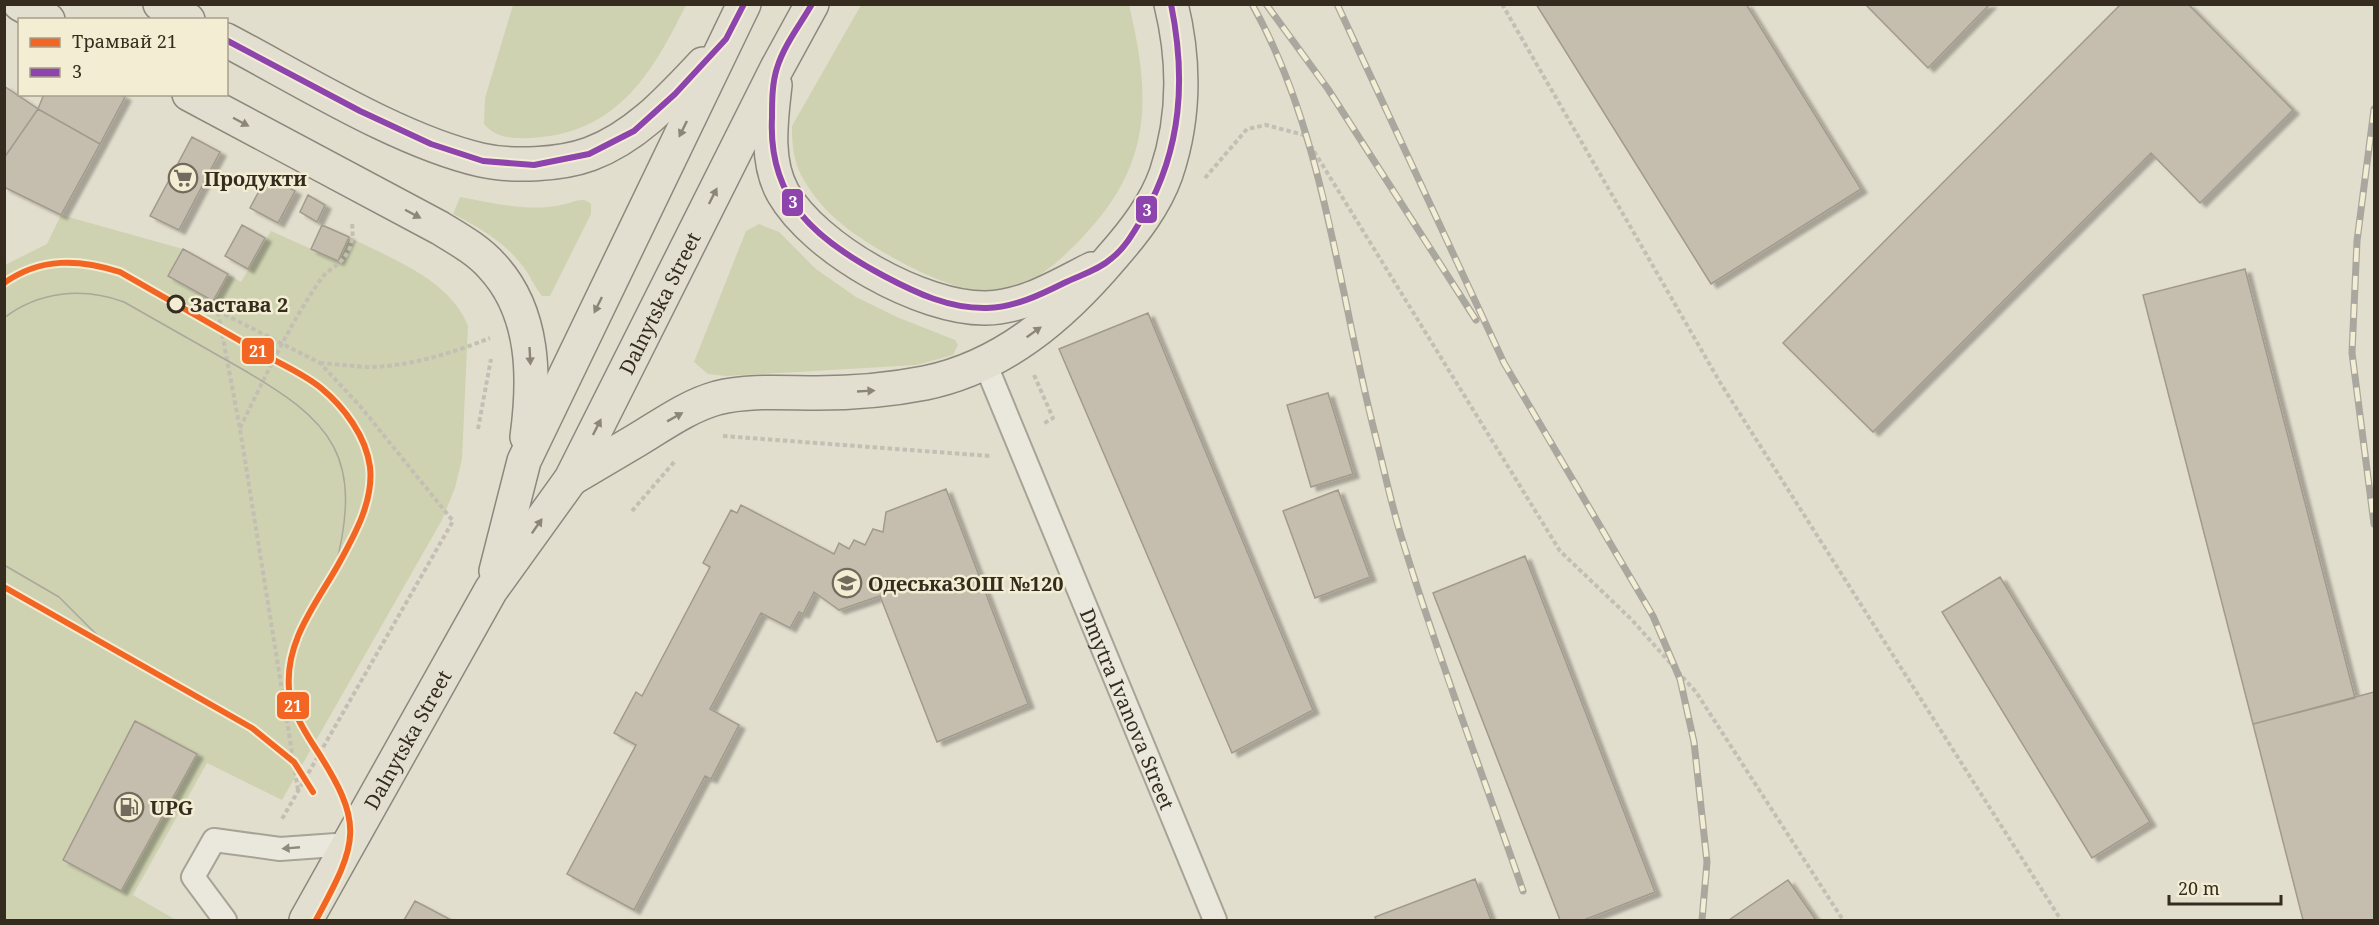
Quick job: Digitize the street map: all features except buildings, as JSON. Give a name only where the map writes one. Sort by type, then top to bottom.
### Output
[{"type":"main road","points":[[20,4],[44,18]]},
{"type":"main road","points":[[160,4],[184,18]]},
{"type":"main road","name":"Dalnytska Street","points":[[491,590],[524,461],[744,4]]},
{"type":"main road","name":"Dalnytska Street","points":[[306,921],[491,590],[571,479],[777,68],[812,4]]},
{"type":"main road","points":[[571,479],[678,415],[717,399],[758,393],[880,390],[947,377],[985,363],[1057,316],[1134,232],[1166,176],[1182,105],[1182,65],[1171,4]]},
{"type":"main road","points":[[228,41],[360,111],[431,144],[483,160],[534,165],[589,154],[634,131],[675,94],[726,39]]},
{"type":"main road","points":[[777,68],[771,119],[772,161],[782,191],[800,217],[826,240],[855,260],[926,296],[957,306],[987,308],[1021,303],[1110,260]]},
{"type":"main road","points":[[193,96],[440,228],[472,248],[492,265],[509,288],[521,312],[529,346],[532,400],[524,461]]},
{"type":"lane","name":"Dmytra Ivanova Street","points":[[985,363],[1215,921]]},
{"type":"lane","points":[[225,921],[193,877],[214,840],[280,849],[350,844]]},
{"type":"path","points":[[1502,4],[1720,384],[2061,921]]},
{"type":"path","points":[[1304,135],[1560,551],[1632,620],[1696,692],[1843,921]]},
{"type":"path","points":[[240,429],[282,344],[323,276],[339,266],[349,248],[353,235],[352,219],[363,225]]},
{"type":"path","points":[[266,848],[453,521],[360,406],[320,363],[218,311],[240,429],[298,790]]},
{"type":"path","points":[[491,328],[493,346]]},
{"type":"path","points":[[320,363],[369,367],[408,361],[460,350],[493,336]]},
{"type":"path","points":[[478,429],[492,356]]},
{"type":"path","points":[[1031,369],[1053,417]]},
{"type":"path","points":[[714,438],[726,436],[988,457]]},
{"type":"path","points":[[632,512],[680,456]]},
{"type":"green space","points":[[513,4],[686,5],[660,54],[645,76],[628,96],[609,112],[586,125],[560,134],[511,138],[499,135],[484,124],[485,98]]},
{"type":"green space","points":[[861,5],[1129,5],[1137,41],[1142,105],[1139,134],[1132,163],[1118,190],[1099,218],[1074,246],[1047,270],[1027,282],[1005,290],[976,291],[956,286],[889,256],[852,232],[827,211],[808,188],[796,163],[792,126]]},
{"type":"green space","points":[[460,197],[539,208],[582,200],[591,204],[591,214],[550,296],[542,296],[520,262],[503,245],[453,214]]},
{"type":"green space","points":[[61,215],[183,249],[241,282],[271,231],[338,261],[349,237],[400,262],[434,283],[448,295],[468,326],[462,459],[455,488],[442,520],[282,800],[207,763],[133,895],[176,920],[5,920],[5,265],[47,244]]},
{"type":"green space","points":[[759,224],[779,232],[816,269],[856,297],[897,317],[955,340],[958,345],[953,355],[917,365],[726,376],[708,374],[694,362],[746,231]]},
{"type":"tram line","name":"21","points":[[4,283],[32,268],[60,263],[90,265],[120,272],[314,383],[338,404],[359,433],[370,467],[366,505],[350,542],[297,639],[289,671],[290,696],[295,711],[342,795],[350,833],[348,851],[341,870],[316,920]]},
{"type":"tram line","points":[[4,318],[32,302],[47,297],[77,293],[109,297],[124,302],[235,365],[297,405],[318,425],[333,446],[342,471],[346,499],[343,533],[334,573]]},
{"type":"tram line","points":[[4,565],[59,597],[107,645]]},
{"type":"tram line","name":"21","points":[[4,587],[252,728],[294,762],[313,792]]},
{"type":"railway","points":[[1252,4],[1277,54],[1314,161],[1363,384],[1399,529],[1446,674],[1523,891]]},
{"type":"railway","points":[[1266,4],[1328,89],[1476,320]]},
{"type":"railway","points":[[1337,4],[1504,363],[1653,616],[1680,679],[1694,742],[1707,862],[1702,920]]},
{"type":"railway","points":[[2374,109],[2357,241],[2352,353],[2374,524]]},
{"type":"transit line","name":"3","points":[[228,41],[360,111],[431,144],[483,161],[534,165],[589,154],[634,131],[675,94],[726,39],[744,4]]},
{"type":"transit line","name":"3","points":[[812,4],[784,51],[773,86],[773,147],[778,172],[788,195],[801,214],[837,248],[921,294],[947,303],[973,308],[997,307],[1027,300],[1095,269],[1117,254],[1126,244],[1157,190],[1173,138],[1179,86],[1176,32],[1171,4]]},
{"type":"place","name":"Продукти","points":[[183,178]]},
{"type":"place","name":"Застава 2","points":[[176,304]]},
{"type":"place","name":"ОдеськаЗОШ №120","points":[[847,583]]},
{"type":"place","name":"UPG","points":[[129,807]]}]
